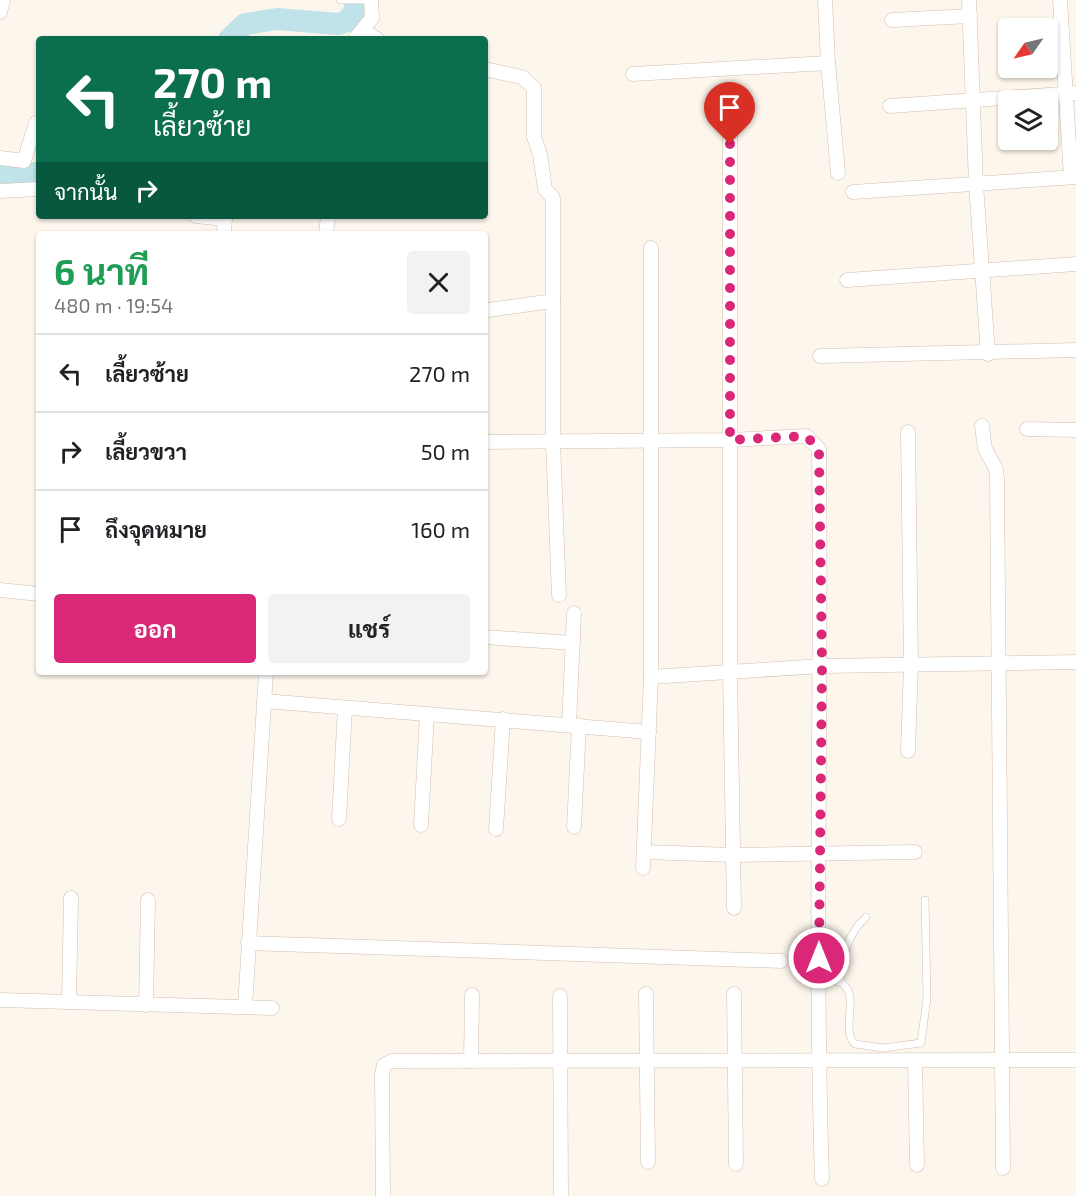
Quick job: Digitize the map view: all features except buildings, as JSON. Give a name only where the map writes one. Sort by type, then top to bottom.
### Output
[{"type":"street","points":[[0,12],[3,0]]},
{"type":"street","points":[[359,35],[372,18],[368,0]]},
{"type":"street","points":[[825,0],[838,173]]},
{"type":"street","points":[[969,0],[976,184],[988,354]]},
{"type":"street","points":[[853,192],[1073,177],[1071,94],[1060,0]]},
{"type":"street","points":[[892,20],[970,16]]},
{"type":"street","points":[[633,75],[828,63]]},
{"type":"street","points":[[488,70],[522,77],[534,88],[534,137],[540,154],[545,189],[553,198],[553,442],[559,595]]},
{"type":"street","points":[[890,106],[1071,94]]},
{"type":"street","points":[[729,122],[730,672],[734,908]]},
{"type":"street","points":[[0,158],[24,161],[36,123]]},
{"type":"street","points":[[0,191],[36,189]]},
{"type":"street","points":[[643,868],[651,677],[651,248]]},
{"type":"street","points":[[847,280],[1076,264]]},
{"type":"street","points":[[488,310],[553,302]]},
{"type":"street","points":[[820,356],[988,354],[1076,350]]},
{"type":"street","points":[[982,426],[985,448],[996,470],[997,479],[1000,1060],[1003,1168]]},
{"type":"street","points":[[1027,429],[1076,430]]},
{"type":"street","points":[[908,432],[911,665],[908,752]]},
{"type":"street","points":[[488,442],[730,440],[806,436],[819,449],[822,666],[818,1061],[822,1179]]},
{"type":"street","points":[[0,590],[36,594]]},
{"type":"street","points":[[574,613],[574,827]]},
{"type":"street","points":[[488,637],[573,643]]},
{"type":"street","points":[[651,677],[822,666],[1076,662]]},
{"type":"street","points":[[245,1008],[266,675]]},
{"type":"street","points":[[264,702],[648,732]]},
{"type":"street","points":[[339,819],[345,708]]},
{"type":"street","points":[[421,825],[427,714]]},
{"type":"street","points":[[496,830],[503,719]]},
{"type":"street","points":[[644,852],[819,855],[915,852]]},
{"type":"street","points":[[69,1002],[72,898]]},
{"type":"street","points":[[146,1005],[148,900]]},
{"type":"street","points":[[248,944],[781,961]]},
{"type":"street","points":[[646,994],[645,1062],[648,1162]]},
{"type":"street","points":[[734,994],[736,1164]]},
{"type":"street","points":[[471,1061],[472,995]]},
{"type":"street","points":[[560,996],[558,1063],[561,1196]]},
{"type":"street","points":[[0,1000],[272,1008]]},
{"type":"street","points":[[382,1196],[382,1075],[384,1065],[392,1061],[558,1063],[1076,1060]]},
{"type":"street","points":[[915,1061],[917,1165]]},
{"type":"lane","points":[[340,0],[368,0]]},
{"type":"lane","points":[[819,978],[840,982],[848,992],[850,1038],[855,1044],[883,1048],[921,1044],[927,998],[925,900]]},
{"type":"lane","points":[[840,982],[845,946],[857,925],[866,917]]},
{"type":"waterway","points":[[232,36],[245,24],[277,19],[339,24],[347,21],[355,11],[355,0]]},
{"type":"waterway","points":[[0,174],[36,173]]},
{"type":"route","points":[[730,144],[730,440],[806,436],[819,449],[822,666],[819,958]]}]
